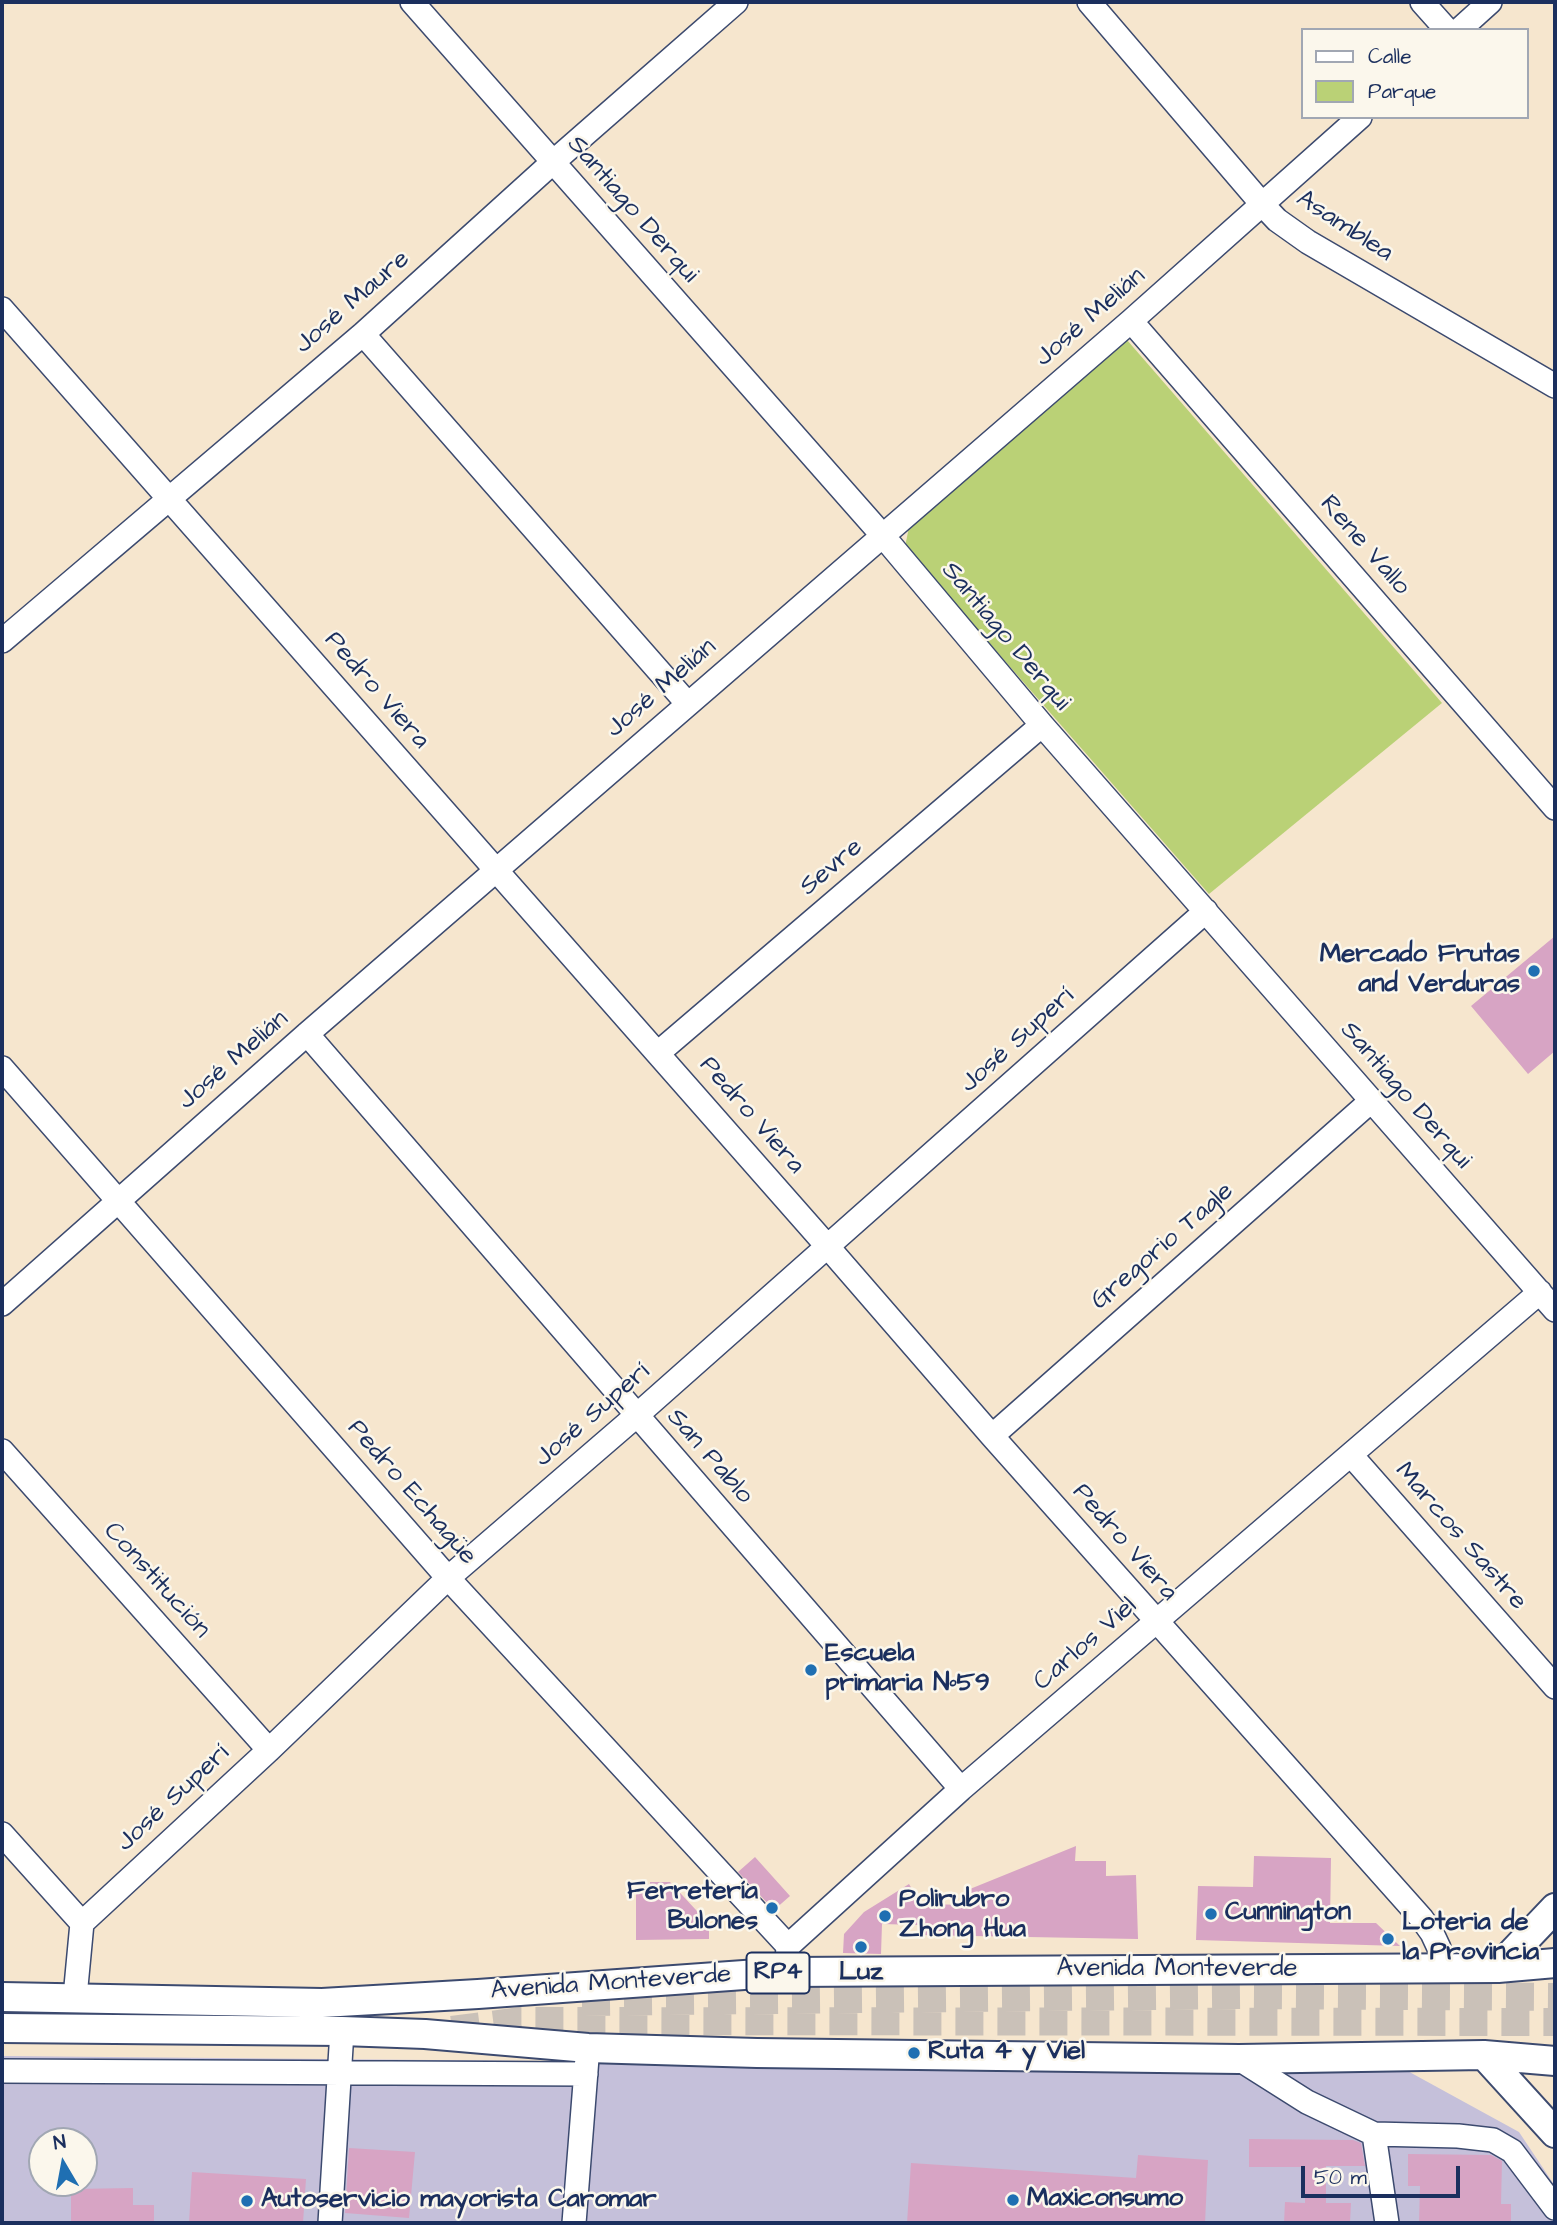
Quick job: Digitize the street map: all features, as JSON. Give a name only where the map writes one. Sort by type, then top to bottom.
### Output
[{"type":"main road","points":[[1498,1968],[1555,1908]]},
{"type":"main road","name":"Avenida Monteverde","points":[[2,1997],[322,2003],[478,1994],[787,1959],[1444,1968],[1498,1968],[1555,1963]]},
{"type":"main road","name":"Avenida Monteverde","points":[[2,2028],[425,2034],[587,2061],[785,2053],[1239,2059],[1484,2055],[1555,2061]]},
{"type":"main road","points":[[1484,2055],[1555,2133]]},
{"type":"street","name":"Santiago Derqui","points":[[412,2],[883,536],[1042,725],[1555,1310]]},
{"type":"street","name":"José Maure","points":[[2,641],[363,334],[736,2]]},
{"type":"street","name":"Asamblea","points":[[1089,2],[1277,220],[1308,242],[1555,386]]},
{"type":"street","points":[[1422,2],[1445,28]]},
{"type":"street","points":[[1461,28],[1490,2]]},
{"type":"street","name":"José Melián","points":[[2,1304],[307,1034],[1131,321],[1358,119]]},
{"type":"street","name":"Pedro Viera","points":[[2,309],[1156,1622],[1422,1919],[1436,1941],[1444,1968]]},
{"type":"street","name":"Rene Vallo","points":[[1131,321],[1555,808]]},
{"type":"street","points":[[363,334],[687,704]]},
{"type":"street","name":"Sevre","points":[[658,1054],[1042,725]]},
{"type":"street","name":"José Superí","points":[[82,1923],[269,1750],[447,1578],[636,1416],[1206,911]]},
{"type":"street","name":"San Pablo","points":[[307,1034],[961,1789]]},
{"type":"street","name":"Pedro Echagüe","points":[[2,1068],[447,1578],[787,1959]]},
{"type":"street","name":"Gregorio Tagle","points":[[992,1436],[1371,1101]]},
{"type":"street","name":"Carlos Viel","points":[[787,1959],[961,1789],[1539,1292]]},
{"type":"street","name":"Constitución","points":[[2,1451],[269,1750]]},
{"type":"street","name":"Marcos Sastre","points":[[1351,1455],[1555,1687]]},
{"type":"street","points":[[2,1834],[82,1923],[75,1997]]},
{"type":"street","points":[[330,2223],[342,2031]]},
{"type":"street","points":[[1239,2059],[1307,2102],[1374,2134],[1436,2135],[1493,2140],[1512,2151],[1555,2208]]},
{"type":"street","points":[[2,2071],[340,2074],[587,2061],[574,2223]]},
{"type":"street","points":[[1374,2134],[1387,2223]]},
{"type":"shaded area","points":[[2,2056],[1404,2069],[1519,2132],[1555,2186],[1555,2223],[2,2223]]},
{"type":"green space","points":[[1127,340],[1442,703],[1209,894],[905,547],[909,527]]},
{"type":"building","name":"Mercado Frutas and Verduras","points":[[1555,936],[1555,1051],[1528,1074],[1471,1006]]},
{"type":"building","points":[[1076,1846],[1075,1861],[1106,1861],[1106,1876],[1136,1875],[1138,1939],[918,1935],[918,1925],[882,1924],[881,1954],[843,1953],[844,1934],[864,1912],[909,1884],[921,1904],[970,1905],[970,1889]]},
{"type":"building","points":[[1254,1856],[1331,1858],[1330,1923],[1376,1923],[1400,1946],[1196,1940],[1198,1886],[1253,1887]]},
{"type":"building","points":[[755,1857],[790,1896],[774,1910],[738,1872]]},
{"type":"building","points":[[650,1882],[670,1882],[709,1924],[709,1939],[636,1940],[636,1888],[650,1888]]},
{"type":"building","points":[[1249,2139],[1353,2140],[1361,2143],[1365,2166],[1326,2166],[1326,2203],[1351,2203],[1350,2223],[1284,2223],[1285,2202],[1305,2203],[1305,2167],[1249,2167]]},
{"type":"building","points":[[349,2148],[415,2152],[409,2218],[345,2213]]},
{"type":"building","points":[[1408,2154],[1491,2155],[1502,2161],[1501,2204],[1511,2204],[1511,2223],[1419,2223],[1420,2186],[1408,2186]]},
{"type":"building","name":"Maxiconsumo","points":[[1138,2155],[1208,2160],[1205,2223],[907,2223],[911,2163],[1136,2178]]},
{"type":"building","name":"Autoservicio mayorista Caromar","points":[[192,2172],[306,2179],[303,2223],[189,2223]]},
{"type":"building","points":[[133,2188],[133,2205],[154,2205],[154,2223],[71,2223],[71,2197],[98,2197],[98,2189]]},
{"type":"tunnel","points":[[582,2002],[1245,1995],[1555,1997]]},
{"type":"tunnel","points":[[452,2030],[521,2021],[1555,2022]]},
{"type":"place","name":"Mercado Frutas and Verduras","points":[[1534,971]]},
{"type":"place","name":"Escuela primaria Nº59","points":[[811,1670]]},
{"type":"place","name":"Ferretería Bulones","points":[[772,1908]]},
{"type":"place","name":"Cunnington","points":[[1211,1914]]},
{"type":"place","name":"Polirubro Zhong Hua","points":[[885,1916]]},
{"type":"place","name":"Loteria de la Provincia","points":[[1388,1939]]},
{"type":"place","name":"Luz","points":[[861,1947]]},
{"type":"place","name":"Ruta 4 y Viel","points":[[914,2053]]},
{"type":"place","name":"Maxiconsumo","points":[[1013,2200]]},
{"type":"place","name":"Autoservicio mayorista Caromar","points":[[247,2201]]}]
